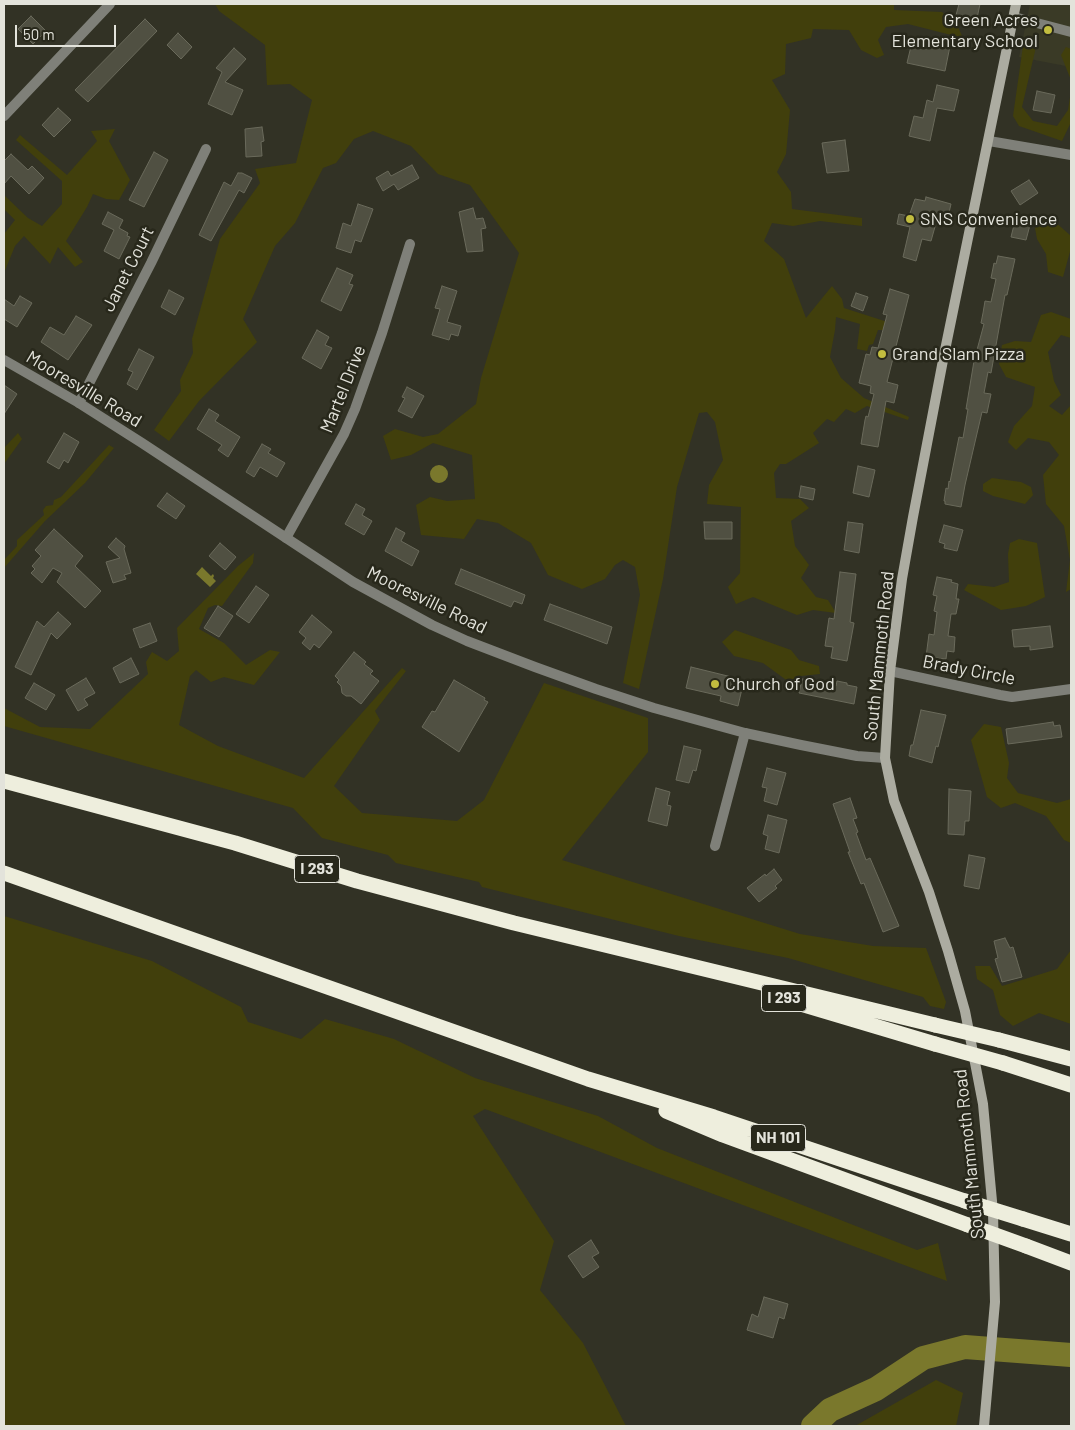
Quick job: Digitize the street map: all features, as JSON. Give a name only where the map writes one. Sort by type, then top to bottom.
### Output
[{"type":"highway","name":"I 293","points":[[4,781],[235,843],[366,884],[632,952],[1071,1084]]},
{"type":"highway","points":[[4,873],[588,1079],[723,1135],[1071,1263]]},
{"type":"highway","points":[[632,952],[1071,1059]]},
{"type":"highway","name":"NH 101","points":[[588,1079],[714,1117],[965,1201],[1071,1234]]},
{"type":"main road","name":"South Mammoth Road","points":[[984,1426],[990,1377],[995,1302],[993,1212],[987,1134],[978,1073],[965,1011],[948,951],[934,907],[894,801],[885,758],[890,671],[902,579],[944,355],[1016,4]]},
{"type":"street","points":[[4,116],[110,4]]},
{"type":"street","points":[[1014,17],[1071,32]]},
{"type":"street","points":[[989,141],[1071,155]]},
{"type":"street","name":"Janet Court","points":[[79,403],[151,263],[206,149]]},
{"type":"street","name":"Martel Drive","points":[[286,538],[344,434],[355,409],[382,333],[410,244]]},
{"type":"street","name":"Mooresville Road","points":[[4,360],[79,403],[175,464],[353,582],[432,625],[467,641],[596,689],[654,708],[745,733],[857,756],[885,758]]},
{"type":"street","name":"Brady Circle","points":[[890,671],[1000,696],[1024,696],[1071,689]]},
{"type":"street","points":[[715,846],[745,733]]},
{"type":"shaded area","points":[[215,4],[894,4],[894,10],[942,12],[958,27],[963,38],[908,24],[886,27],[878,40],[884,55],[877,58],[861,50],[849,30],[813,29],[811,38],[786,44],[785,74],[772,80],[790,110],[786,154],[777,172],[791,192],[792,209],[862,218],[862,226],[820,221],[793,226],[772,223],[764,241],[784,259],[806,318],[832,286],[842,299],[844,308],[900,326],[895,330],[878,330],[873,344],[869,345],[867,351],[857,349],[860,324],[836,317],[830,357],[841,378],[864,398],[909,417],[908,420],[867,406],[855,413],[846,409],[834,422],[827,419],[813,433],[819,443],[786,464],[780,464],[774,473],[776,498],[800,499],[809,508],[791,521],[795,546],[809,565],[801,578],[816,597],[828,600],[836,613],[813,610],[797,615],[753,597],[736,604],[728,587],[740,573],[741,507],[707,504],[709,485],[723,460],[715,422],[707,412],[699,413],[677,487],[663,579],[639,689],[623,683],[640,595],[635,567],[623,560],[615,565],[605,579],[582,589],[548,575],[531,543],[498,523],[477,519],[464,539],[421,535],[416,505],[430,497],[447,501],[475,499],[472,455],[433,443],[411,455],[391,460],[383,436],[395,429],[423,437],[438,434],[476,404],[481,378],[519,253],[470,185],[438,174],[411,146],[373,131],[354,139],[336,163],[323,168],[295,223],[275,246],[243,319],[257,342],[199,401],[169,441],[154,430],[181,391],[180,380],[193,353],[192,339],[220,239],[260,183],[255,169],[296,163],[312,100],[290,84],[267,85],[265,45],[219,11]]},
{"type":"shaded area","name":"Green Acres Elementary School","points":[[1030,4],[1071,4],[1071,67],[1019,57]]},
{"type":"shaded area","points":[[1028,41],[1036,47],[1022,107],[1033,121],[1057,126],[1068,110],[1071,91],[1071,122],[1062,141],[1019,126],[1013,116],[1023,46]]},
{"type":"shaded area","points":[[1066,47],[1071,49],[1071,80],[1061,55]]},
{"type":"shaded area","points":[[115,129],[109,141],[130,180],[119,200],[106,199],[93,194],[66,241],[83,262],[75,267],[58,247],[50,264],[24,236],[15,246],[4,273],[4,234],[15,220],[4,209],[4,195],[28,218],[42,226],[62,204],[62,181],[16,140],[20,135],[67,175],[97,141],[91,131]]},
{"type":"shaded area","points":[[1043,218],[1054,221],[1071,236],[1071,248],[1063,277],[1048,272],[1046,254],[1037,239],[1035,228]]},
{"type":"shaded area","points":[[1051,312],[1071,319],[1071,338],[1061,335],[1048,352],[1054,381],[1061,395],[1049,406],[1062,415],[1071,405],[1071,589],[1066,592],[1070,560],[1064,526],[1046,504],[1043,475],[1059,455],[1049,442],[1028,438],[1016,450],[1008,442],[1014,426],[1032,406],[1035,387],[1006,377],[999,364],[1002,345],[1015,341],[1031,342],[1041,315]]},
{"type":"shaded area","points":[[18,433],[22,439],[4,464],[4,448]]},
{"type":"shaded area","points":[[109,445],[114,448],[85,483],[45,521],[4,568],[4,560],[17,546],[17,540],[44,515],[43,510],[46,506],[53,505],[54,500],[61,497]]},
{"type":"shaded area","points":[[439,465],[445,468],[448,474],[445,480],[439,483],[433,480],[430,474],[433,468]]},
{"type":"shaded area","points":[[992,478],[1021,482],[1031,487],[1033,495],[1025,504],[993,496],[983,491],[983,484]]},
{"type":"shaded area","points":[[1019,539],[1037,543],[1045,597],[1026,606],[1001,610],[964,590],[968,584],[994,587],[1009,582],[1008,554],[1010,543]]},
{"type":"shaded area","points":[[254,553],[253,563],[222,606],[215,605],[208,608],[199,629],[224,643],[246,665],[270,650],[280,652],[254,685],[224,677],[211,682],[196,670],[190,676],[179,725],[218,746],[304,778],[402,668],[406,671],[375,711],[380,720],[334,786],[362,813],[457,821],[484,800],[544,683],[648,718],[648,752],[562,860],[800,934],[873,946],[926,948],[946,1002],[944,1009],[930,1006],[923,997],[788,958],[679,936],[482,887],[479,882],[396,863],[388,855],[322,838],[293,808],[4,726],[4,708],[40,727],[90,729],[148,674],[146,662],[152,652],[167,661],[179,651],[177,628],[238,566]]},
{"type":"shaded area","points":[[202,567],[211,576],[213,574],[213,578],[216,581],[210,587],[196,574]]},
{"type":"shaded area","points":[[735,630],[791,650],[799,660],[819,666],[820,674],[801,676],[793,685],[763,663],[734,656],[722,642]]},
{"type":"shaded area","points":[[984,724],[1001,727],[1009,763],[1007,778],[1018,793],[1057,803],[1071,799],[1071,843],[1064,840],[1046,816],[1015,803],[1001,808],[987,797],[971,740]]},
{"type":"shaded area","points":[[4,916],[152,961],[241,1007],[248,1022],[301,1039],[325,1019],[394,1039],[475,1078],[598,1116],[657,1148],[917,1250],[938,1243],[947,1281],[485,1109],[473,1116],[554,1241],[540,1290],[583,1343],[626,1426],[4,1426]]},
{"type":"shaded area","points":[[1071,950],[1071,1024],[1039,1013],[1013,1026],[1000,1015],[993,990],[977,979],[975,966],[990,966],[1002,986],[1025,979],[1057,969]]},
{"type":"shaded area","points":[[936,1380],[963,1393],[956,1426],[855,1426]]},
{"type":"building","points":[[959,4],[980,4],[976,23],[955,19]]},
{"type":"building","points":[[31,16],[46,31],[33,44],[18,29]]},
{"type":"building","points":[[145,19],[157,31],[88,102],[75,90]]},
{"type":"building","points":[[178,33],[192,47],[181,59],[167,45]]},
{"type":"building","points":[[913,38],[950,46],[945,71],[907,63]]},
{"type":"building","points":[[234,48],[246,59],[225,82],[243,90],[232,115],[208,104],[222,72],[216,68]]},
{"type":"building","points":[[937,85],[959,90],[954,111],[937,108],[930,141],[909,136],[914,116],[923,118],[927,100],[933,102]]},
{"type":"building","points":[[1037,91],[1055,95],[1051,113],[1033,110]]},
{"type":"building","points":[[58,108],[71,120],[54,137],[42,125]]},
{"type":"building","points":[[262,127],[264,141],[261,142],[262,156],[246,157],[245,129]]},
{"type":"building","points":[[845,140],[849,171],[827,173],[822,143]]},
{"type":"building","points":[[154,152],[168,160],[144,207],[129,200]]},
{"type":"building","points":[[11,154],[28,170],[32,166],[44,178],[29,194],[11,176],[4,184],[4,161]]},
{"type":"building","points":[[412,165],[419,178],[398,190],[394,184],[383,191],[376,178],[388,171],[391,176]]},
{"type":"building","points":[[238,173],[252,178],[244,193],[239,190],[211,241],[199,235],[224,182],[231,186]]},
{"type":"building","points":[[1029,180],[1038,193],[1020,205],[1011,191]]},
{"type":"building","name":"SNS Convenience","points":[[926,197],[951,204],[948,217],[938,216],[931,241],[922,239],[916,261],[903,257],[910,227],[897,224],[899,214],[909,216],[915,199],[925,201]]},
{"type":"building","points":[[358,204],[373,209],[361,242],[355,240],[351,253],[336,248],[343,223],[351,226]]},
{"type":"building","points":[[473,208],[476,219],[483,218],[486,228],[481,229],[483,251],[467,252],[459,212]]},
{"type":"building","points":[[108,212],[123,220],[119,228],[128,233],[127,236],[130,237],[119,259],[104,251],[114,230],[102,224]]},
{"type":"building","points":[[1015,221],[1030,225],[1026,240],[1011,237]]},
{"type":"building","points":[[998,256],[1015,259],[1007,295],[1005,295],[991,373],[988,372],[984,393],[991,394],[987,413],[982,412],[961,507],[945,504],[944,501],[946,488],[948,489],[950,482],[959,437],[963,438],[974,361],[984,324],[981,323],[985,301],[991,302],[996,279],[991,278],[994,263],[996,264]]},
{"type":"building","points":[[337,268],[353,275],[349,284],[353,285],[341,311],[321,301]]},
{"type":"building","points":[[442,286],[457,291],[447,322],[461,326],[458,336],[451,334],[449,340],[432,335],[440,309],[435,308]]},
{"type":"building","points":[[890,289],[909,295],[887,382],[898,385],[894,403],[886,401],[878,447],[861,444],[866,416],[868,417],[874,394],[870,393],[871,386],[859,383],[866,354],[870,355],[872,347],[878,348],[887,315],[883,314]]},
{"type":"building","points":[[169,290],[184,298],[175,315],[161,307]]},
{"type":"building","points":[[856,293],[868,297],[863,311],[851,306]]},
{"type":"building","points":[[20,296],[32,303],[17,327],[4,319],[4,299],[14,306]]},
{"type":"building","points":[[76,316],[92,325],[68,360],[41,342],[50,327],[64,335]]},
{"type":"building","points":[[317,330],[329,337],[325,345],[332,348],[321,369],[302,358]]},
{"type":"building","points":[[139,349],[154,357],[137,390],[127,384],[133,372],[128,370]]},
{"type":"building","points":[[4,385],[17,394],[4,414]]},
{"type":"building","points":[[407,387],[424,396],[412,418],[398,411],[405,398],[402,397]]},
{"type":"building","points":[[209,409],[219,415],[215,421],[240,437],[228,457],[218,450],[222,445],[197,429]]},
{"type":"building","points":[[64,433],[79,442],[68,463],[64,460],[59,469],[47,462]]},
{"type":"building","points":[[262,444],[271,449],[268,453],[285,463],[277,477],[260,467],[254,477],[246,472]]},
{"type":"building","points":[[858,466],[875,470],[869,497],[853,493]]},
{"type":"building","points":[[801,486],[815,489],[813,500],[799,497]]},
{"type":"building","points":[[167,493],[185,506],[176,519],[157,506]]},
{"type":"building","points":[[356,504],[365,509],[362,515],[372,521],[364,535],[345,524]]},
{"type":"building","points":[[704,522],[732,522],[732,539],[705,539]]},
{"type":"building","points":[[848,522],[863,524],[859,553],[844,550]]},
{"type":"building","points":[[944,525],[963,530],[957,551],[944,548],[945,544],[939,542]]},
{"type":"building","points":[[396,528],[405,533],[401,541],[419,551],[412,566],[385,551]]},
{"type":"building","points":[[54,529],[83,556],[75,566],[101,591],[85,608],[57,582],[62,573],[53,568],[42,583],[31,573],[35,569],[32,566],[41,556],[35,550]]},
{"type":"building","points":[[116,538],[125,546],[124,549],[131,573],[124,575],[126,579],[113,583],[106,562],[120,558],[108,547]]},
{"type":"building","points":[[220,543],[236,557],[225,570],[209,556]]},
{"type":"building","points":[[461,569],[525,595],[522,604],[514,601],[511,607],[455,584]]},
{"type":"building","points":[[840,572],[856,574],[850,622],[854,623],[847,661],[831,658],[833,647],[825,646],[829,618],[834,619]]},
{"type":"building","points":[[937,577],[952,580],[951,582],[958,584],[956,599],[959,599],[956,614],[951,614],[948,636],[955,637],[954,652],[947,651],[946,659],[926,657],[929,634],[934,635],[937,612],[934,611],[937,596],[933,595]]},
{"type":"building","points":[[256,586],[269,595],[249,623],[236,614]]},
{"type":"building","points":[[550,604],[612,627],[607,644],[544,620]]},
{"type":"building","points":[[218,606],[233,616],[219,637],[204,628]]},
{"type":"building","points":[[58,612],[71,624],[57,639],[51,633],[31,675],[15,667],[37,621],[44,627]]},
{"type":"building","points":[[312,615],[332,632],[319,648],[314,644],[310,650],[302,643],[306,638],[299,632]]},
{"type":"building","points":[[150,623],[157,641],[140,648],[133,629]]},
{"type":"building","points":[[1050,626],[1053,647],[1030,650],[1030,646],[1014,647],[1012,630]]},
{"type":"building","points":[[354,652],[366,662],[364,664],[373,671],[370,674],[379,681],[361,704],[351,696],[346,696],[342,693],[341,686],[337,682],[339,680],[335,676]]},
{"type":"building","points":[[131,658],[139,674],[120,683],[113,668]]},
{"type":"building","name":"Church of God","points":[[691,667],[744,680],[738,706],[720,701],[721,696],[686,688]]},
{"type":"building","points":[[86,678],[95,693],[84,699],[88,705],[78,711],[66,690]]},
{"type":"building","points":[[802,679],[836,686],[837,681],[857,687],[854,704],[799,693]]},
{"type":"building","points":[[454,680],[485,698],[484,700],[488,702],[459,752],[422,727],[432,711],[435,712]]},
{"type":"building","points":[[34,683],[55,695],[46,710],[25,698]]},
{"type":"building","points":[[921,710],[946,715],[932,763],[909,756]]},
{"type":"building","points":[[1053,722],[1054,726],[1060,725],[1062,737],[1008,744],[1006,729]]},
{"type":"building","points":[[684,746],[701,750],[696,771],[693,770],[689,783],[676,780]]},
{"type":"building","points":[[767,768],[786,773],[777,805],[764,801],[767,788],[762,787]]},
{"type":"building","points":[[656,788],[670,792],[667,805],[671,806],[667,826],[648,821]]},
{"type":"building","points":[[949,789],[971,791],[969,821],[965,821],[964,835],[948,834]]},
{"type":"building","points":[[850,798],[857,818],[853,819],[858,832],[856,833],[866,860],[870,858],[899,926],[883,932],[864,883],[861,884],[848,852],[850,852],[833,804]]},
{"type":"building","points":[[768,815],[787,820],[779,853],[765,849],[768,836],[763,834]]},
{"type":"building","points":[[969,855],[985,858],[979,889],[964,886]]},
{"type":"building","points":[[774,869],[782,880],[775,886],[777,888],[759,902],[747,888]]},
{"type":"building","points":[[1005,938],[1010,948],[1013,947],[1022,977],[1002,982],[995,959],[998,958],[994,941]]},
{"type":"building","points":[[591,1240],[599,1253],[592,1257],[599,1267],[583,1278],[568,1256]]},
{"type":"building","points":[[764,1297],[788,1304],[784,1319],[779,1317],[773,1338],[747,1330],[752,1314],[758,1317]]},
{"type":"waterway","points":[[813,1426],[830,1410],[876,1389],[923,1358],[965,1347],[1071,1355]]},
{"type":"place","name":"Green Acres Elementary School","points":[[1048,30]]},
{"type":"place","name":"SNS Convenience","points":[[910,219]]},
{"type":"place","name":"Grand Slam Pizza","points":[[882,354]]},
{"type":"place","name":"Church of God","points":[[715,684]]}]
